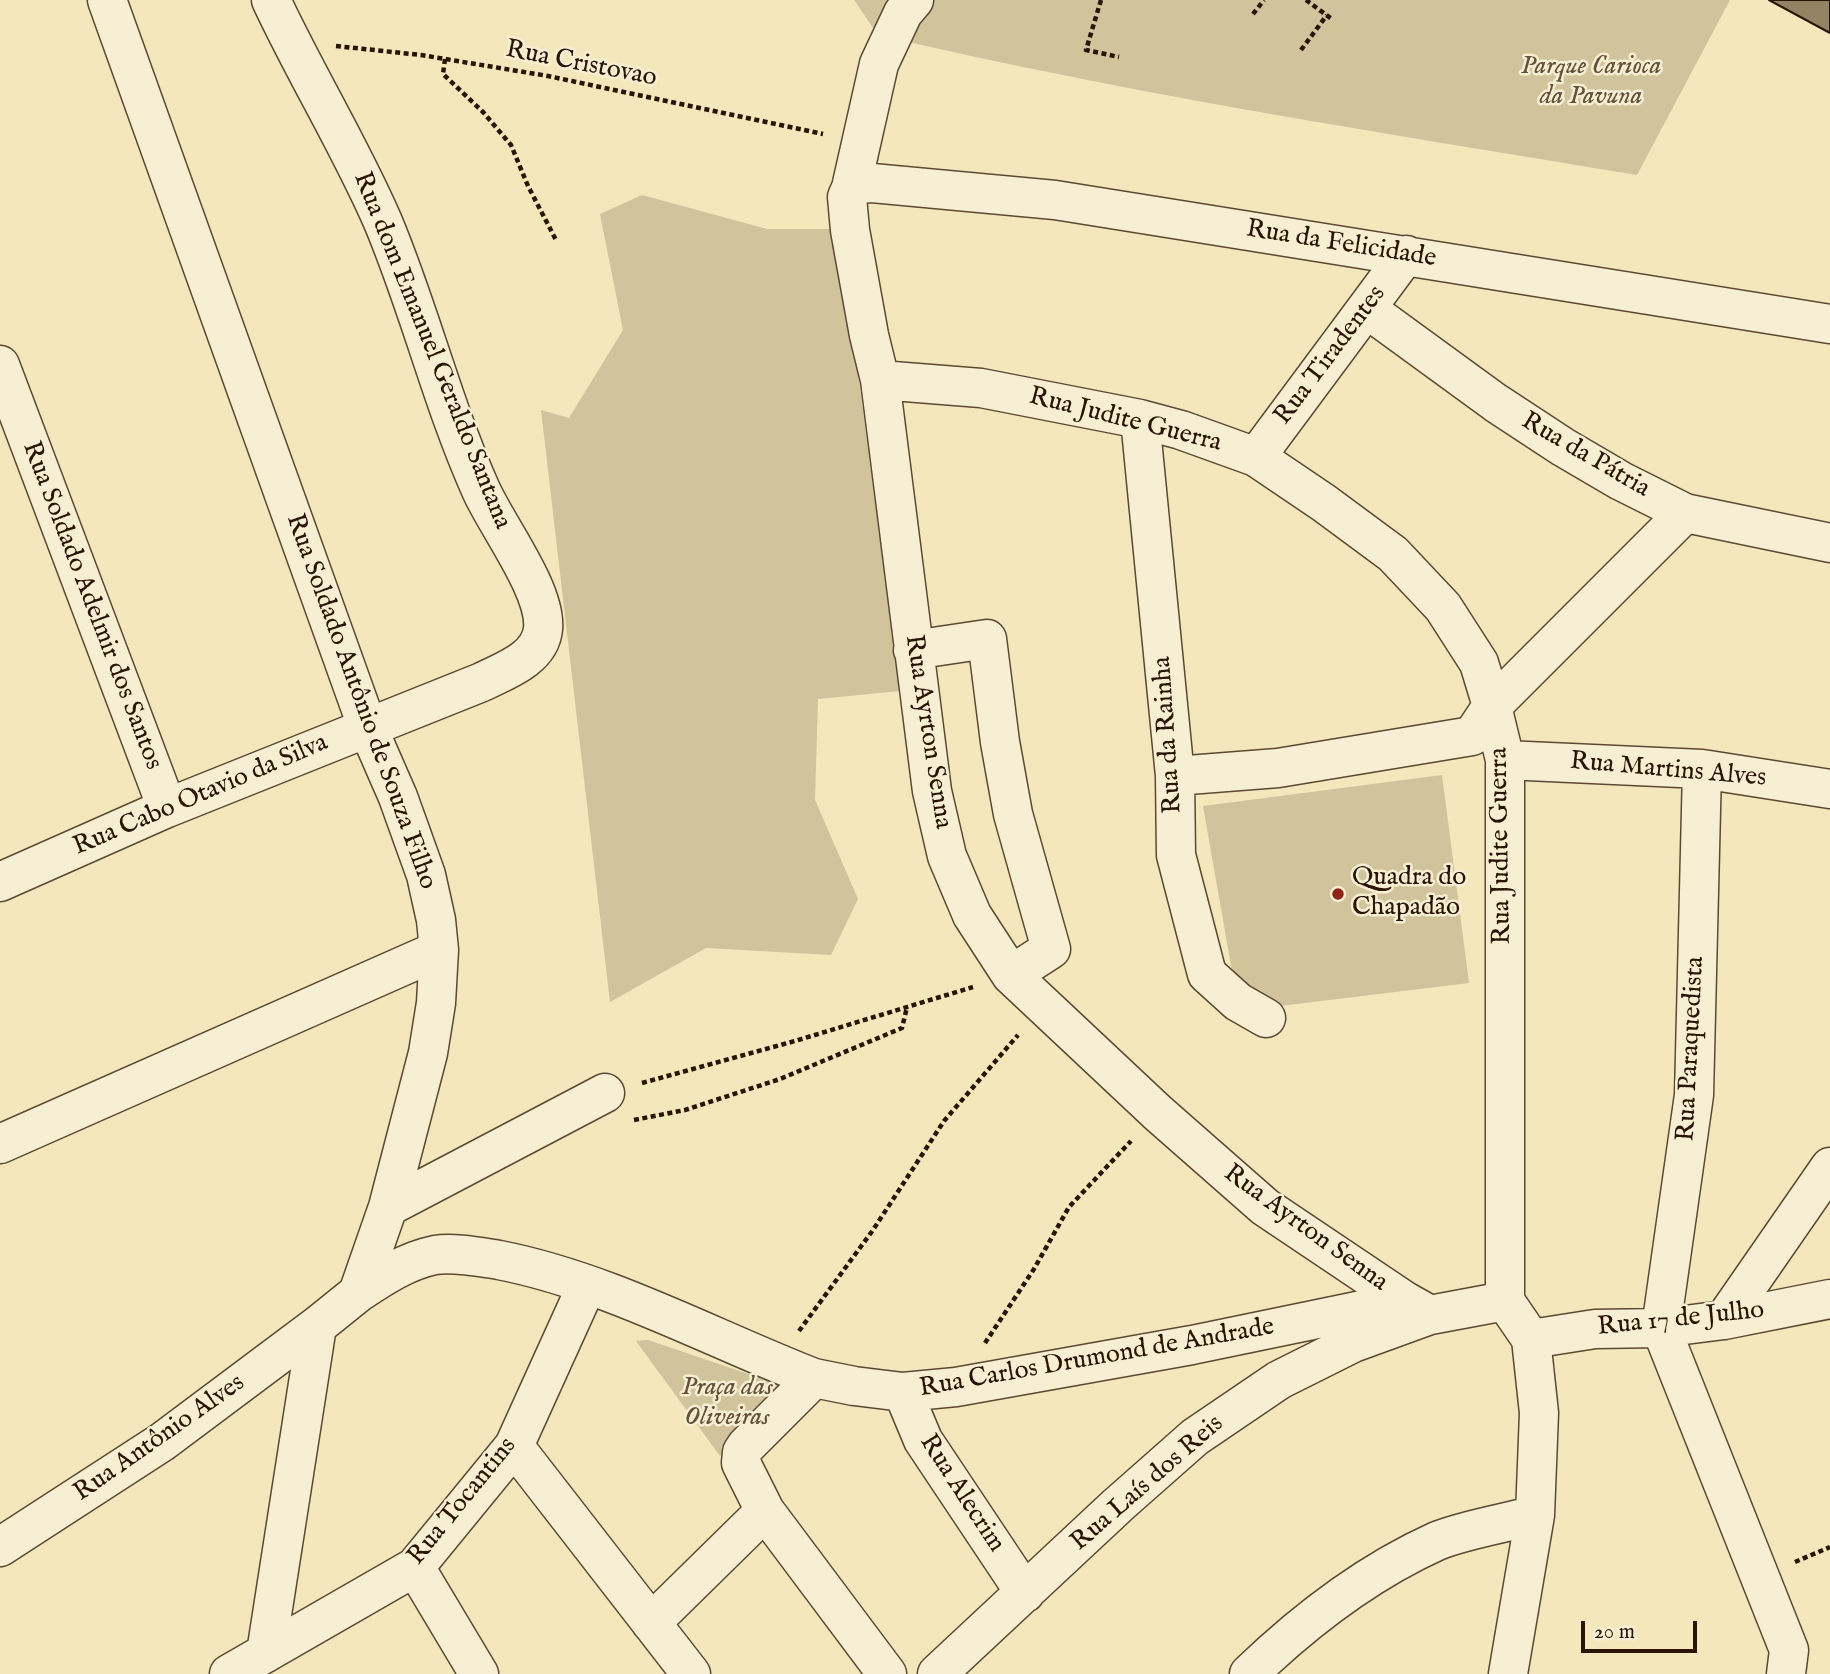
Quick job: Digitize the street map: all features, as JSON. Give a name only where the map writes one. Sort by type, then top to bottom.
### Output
[{"type":"street","name":"Rua Soldado Antônio de Souza Filho","points":[[107,0],[367,726],[398,797],[426,875],[436,920],[439,950],[436,1003],[428,1053],[388,1207],[358,1293]]},
{"type":"street","name":"Rua dom Emanuel Geraldo Santana","points":[[271,0],[382,220],[410,290],[443,394],[482,491],[537,595],[543,631]]},
{"type":"street","name":"Rua Ayrton Senna","points":[[914,0],[903,13],[879,64],[846,206],[869,335],[880,380],[932,791],[947,856],[972,915],[1010,975],[1022,984],[1042,1007],[1265,1207],[1418,1308]]},
{"type":"street","name":"Rua da Felicidade","points":[[852,188],[858,184],[872,183],[1055,200],[1830,324]]},
{"type":"street","name":"Rua Tiradentes","points":[[1256,457],[1406,255]]},
{"type":"street","name":"Rua da Pátria","points":[[1367,309],[1440,363],[1563,447],[1621,481],[1685,513],[1830,543]]},
{"type":"street","name":"Rua Soldado Adelmir dos Santos","points":[[0,365],[167,808]]},
{"type":"street","name":"Rua Judite Guerra","points":[[880,380],[981,387],[1140,419],[1206,438],[1256,457],[1393,554],[1443,607],[1479,663],[1505,760],[1506,1301]]},
{"type":"street","name":"Rua da Rainha","points":[[1140,419],[1175,776],[1176,855],[1207,974],[1238,1002],[1266,1018]]},
{"type":"street","points":[[1175,776],[1278,768],[1472,736],[1492,706],[1685,513]]},
{"type":"street","name":"Rua Cabo Otavio da Silva","points":[[0,882],[167,808],[482,682],[522,662],[534,649],[543,631]]},
{"type":"street","points":[[913,650],[987,639],[1000,742],[1013,814],[1051,948],[1010,975]]},
{"type":"street","name":"Rua Martins Alves","points":[[1505,760],[1702,769],[1830,789]]},
{"type":"street","name":"Rua Paraquedista","points":[[1661,1328],[1695,1095],[1702,769]]},
{"type":"street","points":[[0,1144],[439,950]]},
{"type":"street","points":[[388,1207],[605,1093]]},
{"type":"street","points":[[1724,1320],[1830,1167]]},
{"type":"street","name":"Rua Carlos Drumond de Andrade","points":[[358,1293],[397,1268],[436,1255],[480,1257],[535,1267],[587,1285],[814,1378],[903,1392],[956,1387],[1418,1308]]},
{"type":"street","name":"Rua Tocantins","points":[[229,1674],[273,1663],[415,1567],[514,1446],[587,1285]]},
{"type":"street","points":[[273,1663],[317,1326],[358,1293]]},
{"type":"street","name":"Rua 17 de Julho","points":[[1531,1339],[1595,1329],[1661,1328],[1724,1320],[1830,1299]]},
{"type":"street","points":[[1506,1301],[1531,1339],[1539,1413],[1535,1515],[1508,1674]]},
{"type":"street","name":"Rua Laís dos Reis","points":[[937,1674],[1195,1437],[1279,1380],[1418,1308],[1506,1301]]},
{"type":"street","name":"Rua Antônio Alves","points":[[0,1547],[162,1442],[317,1326]]},
{"type":"street","points":[[1661,1328],[1792,1666]]},
{"type":"street","points":[[814,1378],[741,1452],[741,1464],[765,1511],[887,1674]]},
{"type":"street","name":"Rua Alecrim","points":[[903,1392],[923,1440],[1025,1594]]},
{"type":"street","points":[[514,1446],[651,1623],[674,1669]]},
{"type":"street","points":[[651,1623],[765,1511]]},
{"type":"street","points":[[1249,1674],[1282,1642],[1357,1584],[1438,1541],[1535,1515]]},
{"type":"street","points":[[415,1567],[479,1674]]},
{"type":"path","points":[[1101,0],[1086,50],[1119,57]]},
{"type":"path","points":[[1253,15],[1264,0]]},
{"type":"path","points":[[1306,0],[1333,19]]},
{"type":"path","points":[[1301,50],[1327,15]]},
{"type":"path","name":"Rua Cristovao","points":[[290,41],[445,59],[548,76],[800,130],[862,139]]},
{"type":"path","points":[[445,59],[443,74],[511,145],[528,186],[556,240]]},
{"type":"path","points":[[605,1093],[795,1041],[1010,975]]},
{"type":"path","points":[[605,1093],[633,1120],[685,1110],[779,1079],[902,1028],[907,1007]]},
{"type":"path","points":[[776,1363],[873,1230],[944,1121],[1042,1007]]},
{"type":"path","points":[[956,1387],[1034,1269],[1069,1207],[1158,1113]]},
{"type":"green space","name":"Parque Carioca da Pavuna","points":[[854,0],[1730,0],[1637,175],[1161,94],[878,35]]},
{"type":"green space","points":[[642,195],[767,229],[839,229],[900,691],[818,699],[815,800],[858,899],[831,955],[706,948],[610,1002],[541,410],[569,418],[623,330],[600,214]]},
{"type":"green space","name":"Quadra do Chapadão","points":[[1442,775],[1469,983],[1239,1011],[1203,806]]},
{"type":"green space","name":"Praça das Oliveiras","points":[[648,1340],[787,1387],[796,1393],[720,1456],[636,1341]]},
{"type":"building","points":[[1769,0],[1830,0],[1830,33]]},
{"type":"place","name":"Quadra do Chapadão","points":[[1338,894]]}]
